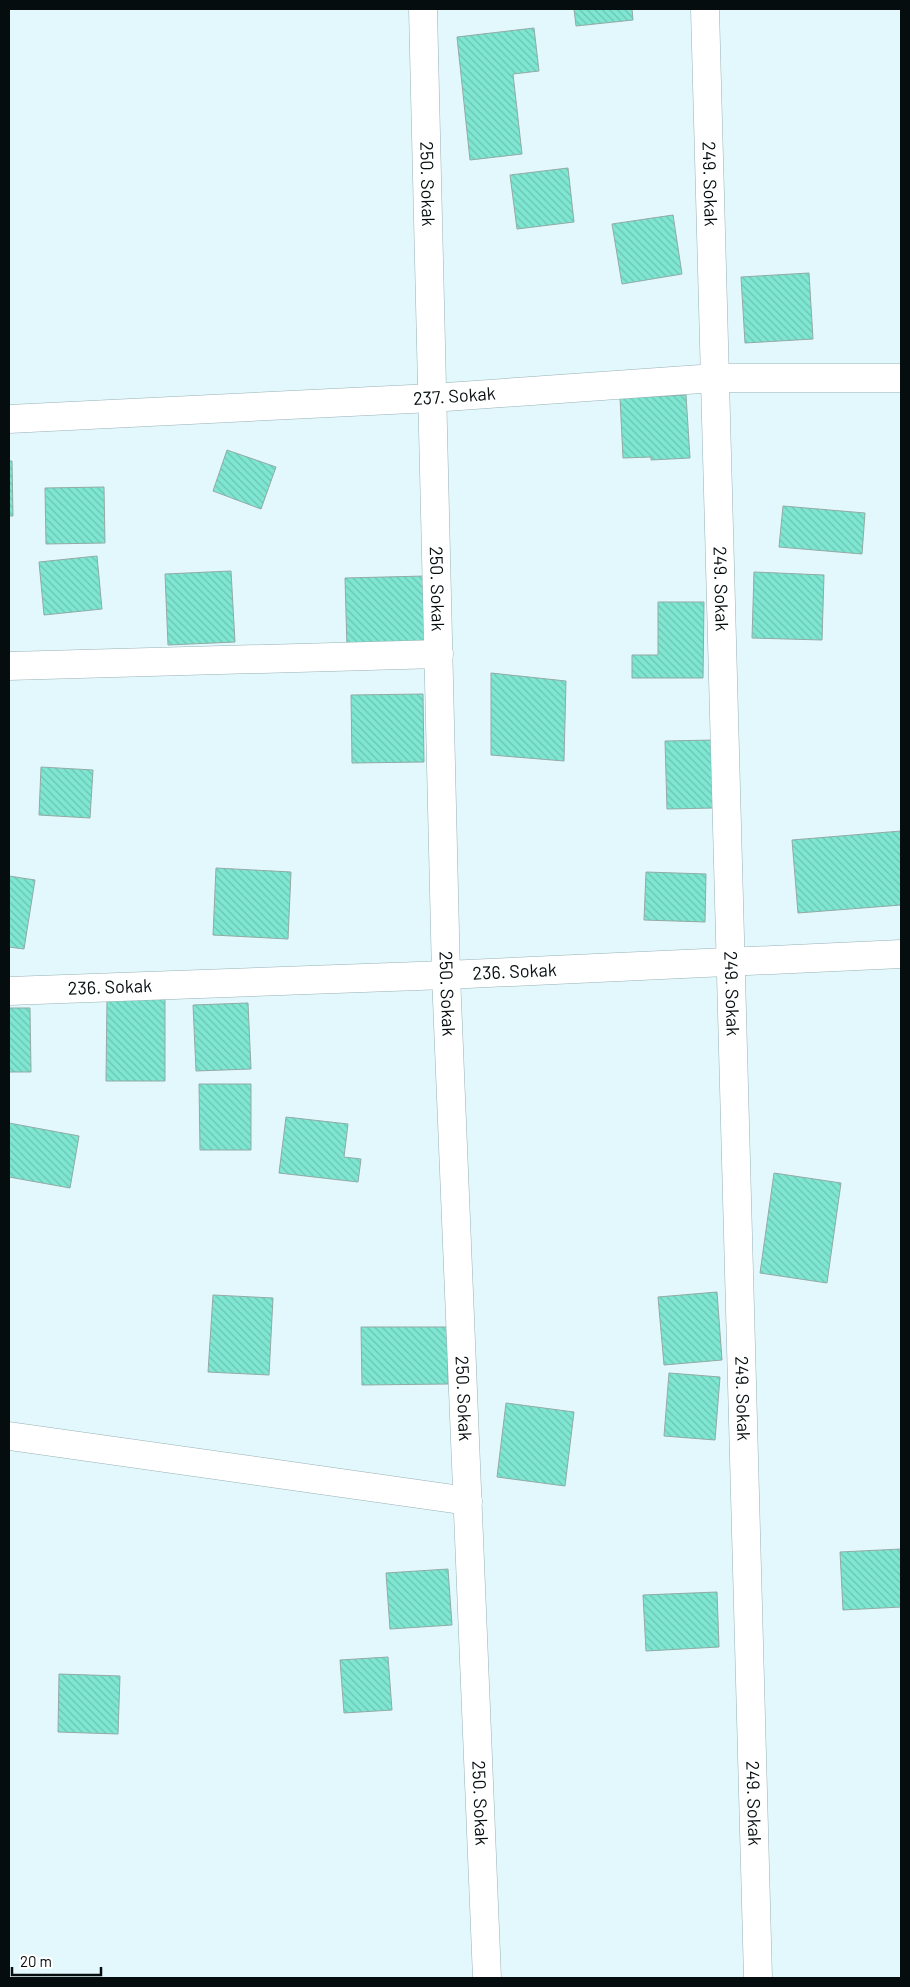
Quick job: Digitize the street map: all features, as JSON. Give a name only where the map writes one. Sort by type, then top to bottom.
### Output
[{"type":"street","name":"250. Sokak","points":[[423,9],[446,975],[487,1978]]},
{"type":"street","name":"249. Sokak","points":[[705,9],[729,962],[758,1978]]},
{"type":"street","name":"237. Sokak","points":[[9,419],[432,398],[714,378],[901,378]]},
{"type":"street","points":[[9,666],[438,654]]},
{"type":"street","name":"236. Sokak","points":[[9,991],[446,975],[901,954]]},
{"type":"street","points":[[9,1436],[468,1501]]},
{"type":"building","points":[[574,9],[632,9],[633,20],[576,26]]},
{"type":"building","points":[[534,28],[539,71],[513,74],[522,154],[470,160],[457,37]]},
{"type":"building","points":[[568,168],[574,222],[517,229],[510,175]]},
{"type":"building","points":[[673,215],[682,274],[622,284],[612,224]]},
{"type":"building","points":[[809,273],[813,339],[745,343],[741,277]]},
{"type":"building","points":[[686,395],[690,458],[651,460],[651,457],[623,458],[620,398]]},
{"type":"building","points":[[227,450],[276,467],[261,509],[213,491]]},
{"type":"building","points":[[9,461],[12,461],[13,516],[9,516]]},
{"type":"building","points":[[104,487],[105,543],[46,544],[45,488]]},
{"type":"building","points":[[783,506],[865,513],[862,554],[779,547]]},
{"type":"building","points":[[97,556],[102,609],[44,615],[39,562]]},
{"type":"building","points":[[231,571],[235,642],[168,645],[165,574]]},
{"type":"building","points":[[754,572],[824,575],[822,640],[752,638]]},
{"type":"building","points":[[425,576],[427,646],[347,648],[345,578]]},
{"type":"building","points":[[658,602],[704,602],[703,678],[632,678],[632,655],[658,655]]},
{"type":"building","points":[[491,673],[566,681],[564,761],[491,755]]},
{"type":"building","points":[[423,694],[424,762],[352,763],[351,695]]},
{"type":"building","points":[[714,740],[714,808],[667,809],[665,741]]},
{"type":"building","points":[[41,767],[93,770],[90,818],[39,815]]},
{"type":"building","points":[[901,831],[901,905],[798,913],[792,840]]},
{"type":"building","points":[[216,868],[291,872],[288,939],[213,935]]},
{"type":"building","points":[[646,872],[706,874],[705,922],[644,920]]},
{"type":"building","points":[[9,876],[35,880],[24,949],[9,947]]},
{"type":"building","points":[[107,998],[165,999],[165,1081],[106,1081]]},
{"type":"building","points":[[248,1003],[251,1069],[196,1071],[193,1005]]},
{"type":"building","points":[[9,1008],[30,1008],[31,1072],[9,1072]]},
{"type":"building","points":[[199,1084],[251,1084],[251,1150],[200,1150]]},
{"type":"building","points":[[286,1117],[348,1124],[344,1157],[361,1159],[358,1182],[279,1173]]},
{"type":"building","points":[[9,1123],[79,1136],[70,1188],[9,1177]]},
{"type":"building","points":[[774,1173],[841,1183],[827,1283],[760,1273]]},
{"type":"building","points":[[717,1292],[722,1360],[664,1365],[658,1297]]},
{"type":"building","points":[[213,1295],[273,1298],[269,1375],[208,1372]]},
{"type":"building","points":[[361,1327],[447,1327],[448,1384],[362,1385]]},
{"type":"building","points":[[669,1373],[720,1377],[715,1440],[664,1436]]},
{"type":"building","points":[[506,1403],[574,1412],[565,1486],[497,1477]]},
{"type":"building","points":[[901,1549],[901,1607],[843,1610],[840,1552]]},
{"type":"building","points":[[448,1569],[452,1625],[390,1629],[386,1573]]},
{"type":"building","points":[[717,1592],[719,1647],[646,1651],[643,1595]]},
{"type":"building","points":[[388,1657],[392,1710],[344,1713],[340,1660]]},
{"type":"building","points":[[59,1674],[120,1676],[118,1734],[58,1732]]}]
